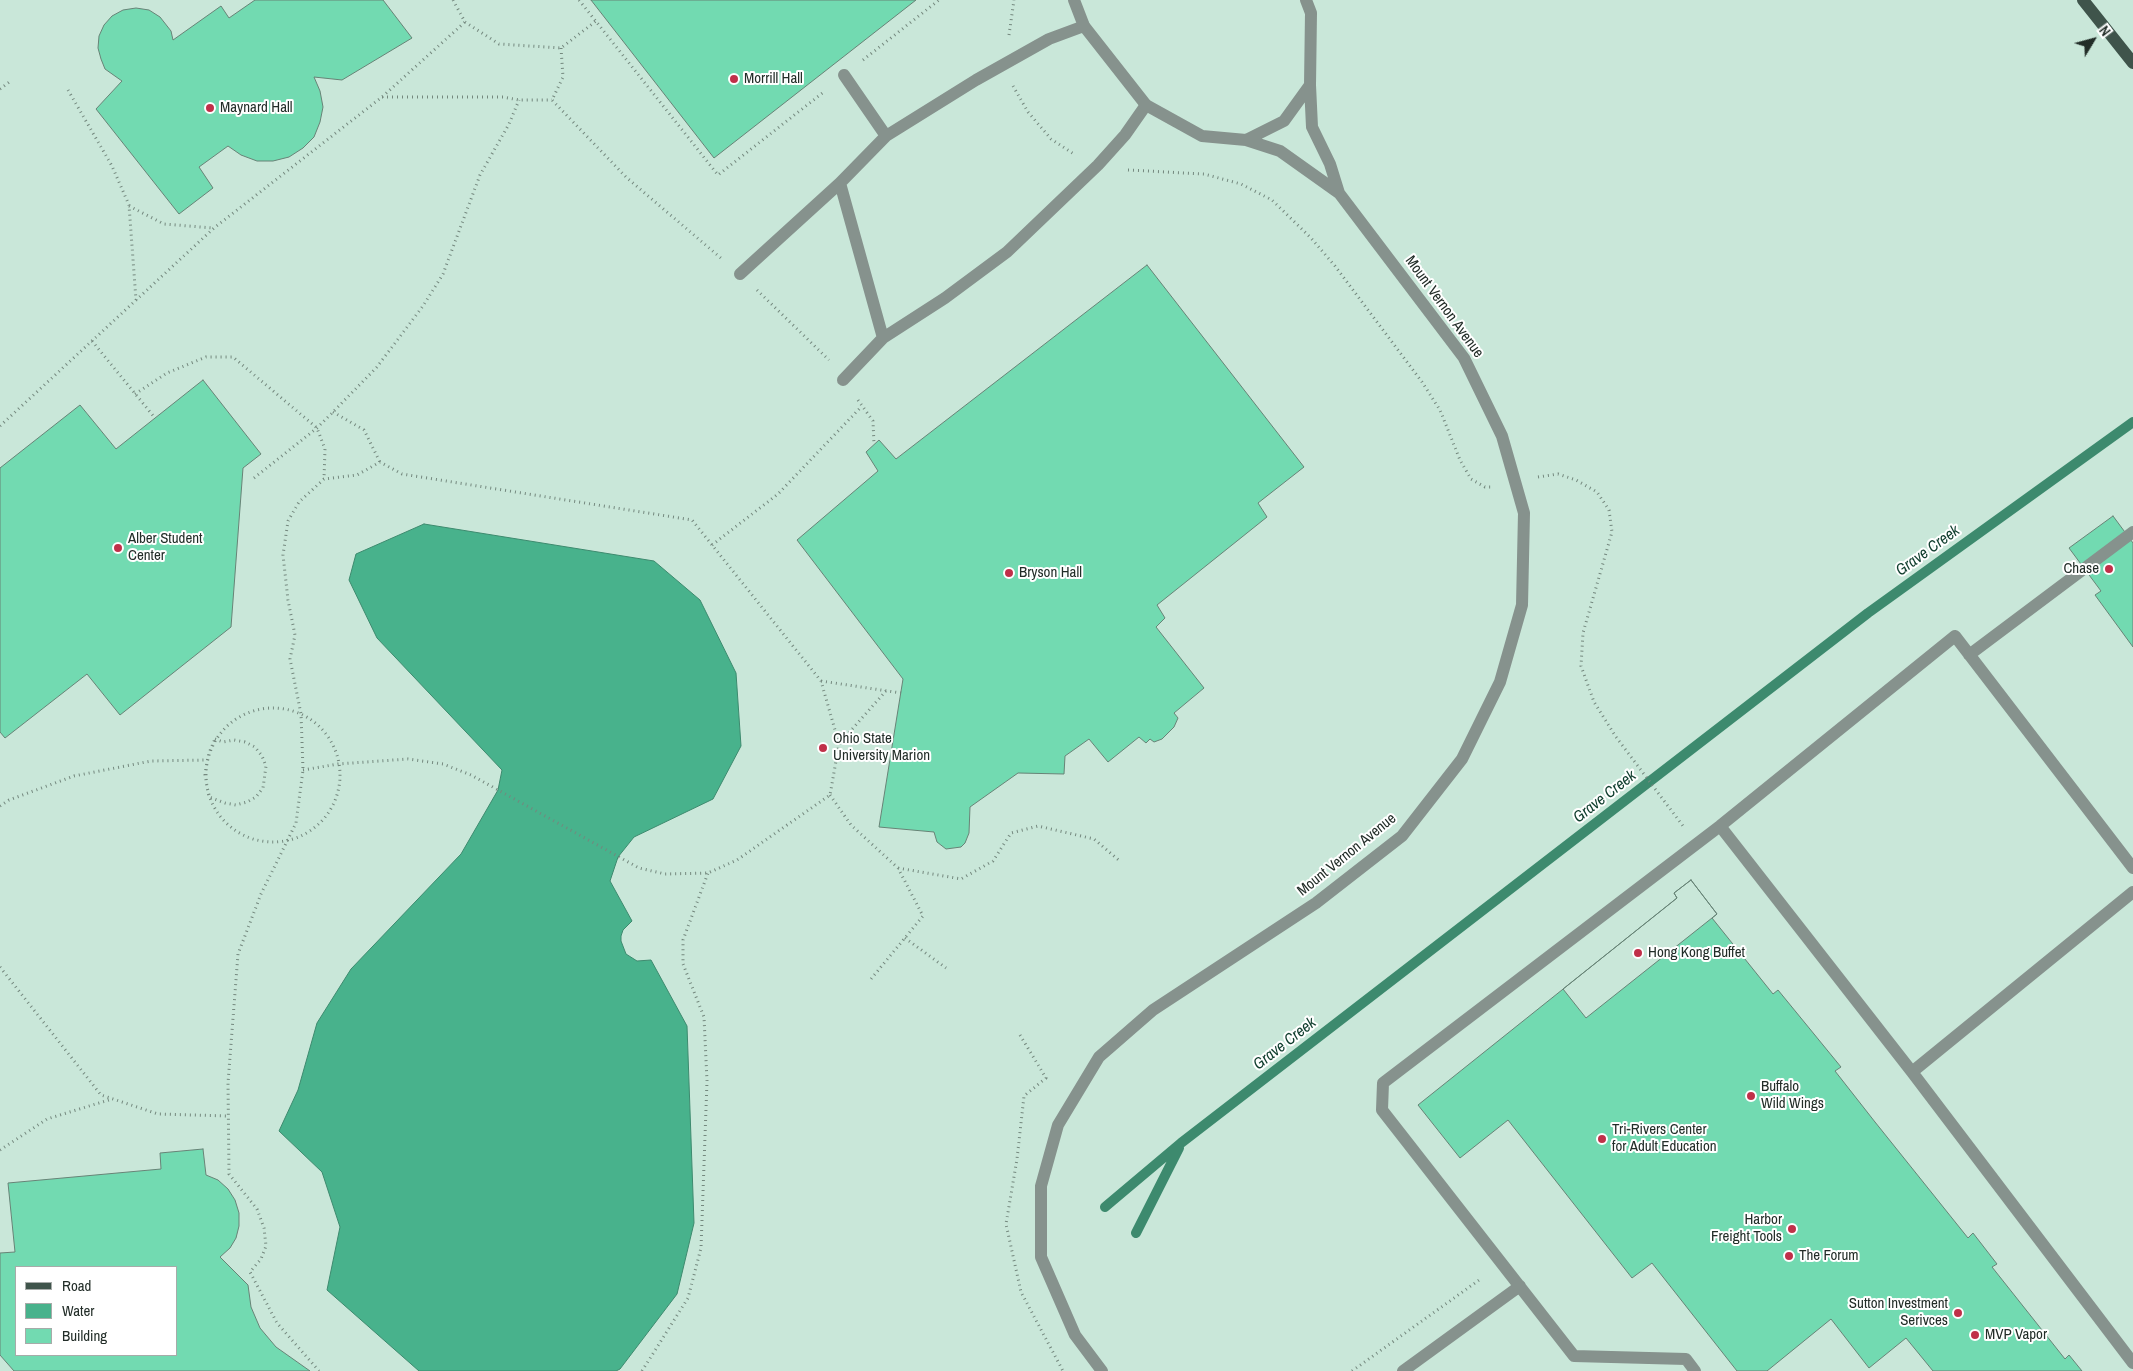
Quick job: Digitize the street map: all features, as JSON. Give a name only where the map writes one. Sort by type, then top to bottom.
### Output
[{"type":"main road","points":[[2083,0],[2133,63]]},
{"type":"street","name":"Mount Vernon Avenue","points":[[1074,0],[1084,26],[1146,105],[1202,136],[1246,140],[1280,152],[1339,193],[1464,358],[1502,436],[1524,513],[1522,605],[1500,682],[1462,759],[1402,836],[1316,903],[1153,1010],[1099,1057],[1058,1125],[1041,1186],[1041,1257],[1075,1335],[1102,1371]]},
{"type":"street","name":"Mount Vernon Avenue","points":[[1306,0],[1311,13],[1310,85],[1312,127],[1330,164],[1339,193]]},
{"type":"street","points":[[740,274],[840,184],[886,136],[976,80],[1049,39],[1084,26]]},
{"type":"street","points":[[844,76],[886,136]]},
{"type":"street","points":[[1246,140],[1284,121],[1310,85]]},
{"type":"street","points":[[843,380],[884,338],[945,298],[1007,252],[1098,165],[1125,135],[1146,105]]},
{"type":"street","points":[[840,184],[884,338]]},
{"type":"street","points":[[1969,655],[2133,532]]},
{"type":"street","points":[[1695,1371],[1686,1359],[1574,1356],[1382,1110],[1383,1083],[1720,826],[1955,636],[2133,868]]},
{"type":"street","points":[[1720,826],[1912,1072],[2133,1363]]},
{"type":"street","points":[[1912,1072],[2133,892]]},
{"type":"street","points":[[1403,1371],[1520,1286]]},
{"type":"path","points":[[453,0],[465,22],[499,44],[561,48],[596,21]]},
{"type":"path","points":[[579,0],[718,176],[939,0]]},
{"type":"path","points":[[1014,0],[1008,28],[1012,84],[1028,112],[1051,139],[1080,158],[1108,169],[1204,174],[1240,184],[1272,200],[1311,238],[1335,266],[1422,382],[1440,410],[1460,460],[1471,479],[1486,487],[1498,486]]},
{"type":"path","points":[[0,426],[214,228],[382,97],[465,22]]},
{"type":"path","points":[[552,100],[562,77],[561,48]]},
{"type":"path","points":[[0,89],[12,80]]},
{"type":"path","points":[[68,90],[112,166],[129,205],[136,300]]},
{"type":"path","points":[[382,97],[503,97],[519,100],[552,100],[626,177],[740,274],[829,359],[873,421],[874,445]]},
{"type":"path","points":[[254,478],[317,428],[333,412],[377,367],[423,306],[442,274],[480,175],[509,124],[519,100]]},
{"type":"path","points":[[129,205],[164,224],[214,228]]},
{"type":"path","points":[[92,341],[155,418]]},
{"type":"path","points":[[135,394],[167,373],[206,357],[233,357],[317,428],[325,448],[324,479]]},
{"type":"path","points":[[712,545],[778,494],[862,406]]},
{"type":"path","points":[[304,770],[338,764],[408,759],[442,764],[498,790],[639,868],[664,874],[708,873],[736,860],[830,795],[837,766],[839,744],[821,681],[692,520],[402,474],[380,462],[364,430],[333,412]]},
{"type":"path","points":[[319,1371],[277,1323],[250,1272],[261,1259],[266,1246],[264,1228],[257,1209],[229,1174],[233,1008],[238,954],[261,894],[296,823],[304,770],[301,714],[290,660],[295,635],[288,600],[283,554],[288,521],[299,502],[324,479],[357,475],[380,462]]},
{"type":"path","points":[[1542,476],[1558,474],[1576,480],[1597,492],[1609,510],[1612,532],[1583,633],[1581,666],[1594,702],[1616,737],[1671,811]]},
{"type":"path","points":[[821,681],[901,693]]},
{"type":"path","points":[[839,744],[886,691]]},
{"type":"path","points":[[268,707],[289,710],[309,718],[325,732],[336,751],[340,772],[338,793],[329,812],[314,828],[289,840],[275,842],[253,840],[234,830],[219,816],[209,797],[205,775],[207,760],[215,739],[229,723],[247,712],[268,707]]},
{"type":"path","points":[[209,797],[236,805],[247,802],[263,788],[266,777],[266,766],[262,756],[255,747],[245,742],[234,740],[223,742],[215,739]]},
{"type":"path","points":[[0,806],[9,800],[74,776],[150,762],[207,760]]},
{"type":"path","points":[[830,795],[851,825],[898,868],[923,916],[872,979]]},
{"type":"path","points":[[898,868],[961,879],[992,861],[1011,833],[1038,826],[1094,839],[1121,862]]},
{"type":"path","points":[[642,1371],[688,1298],[701,1248],[707,1081],[704,1017],[683,964],[683,940],[708,873]]},
{"type":"path","points":[[905,938],[946,968]]},
{"type":"path","points":[[0,967],[64,1051],[101,1095],[158,1114],[229,1116]]},
{"type":"path","points":[[0,1150],[47,1119],[112,1099]]},
{"type":"path","points":[[1352,1371],[1502,1264]]},
{"type":"water","points":[[424,524],[654,561],[700,600],[736,673],[741,746],[713,799],[634,837],[618,857],[610,881],[632,921],[623,930],[621,936],[626,954],[637,961],[651,960],[687,1026],[694,1223],[677,1294],[620,1369],[616,1371],[419,1371],[327,1290],[340,1227],[322,1172],[279,1131],[298,1090],[317,1023],[351,969],[461,854],[498,790],[502,770],[377,638],[349,580],[356,554]]},
{"type":"building","name":"Maynard Hall","points":[[255,0],[383,0],[412,38],[342,80],[314,77],[320,91],[323,107],[314,137],[303,148],[289,157],[273,161],[257,161],[241,155],[228,146],[199,167],[213,188],[179,214],[96,109],[122,81],[105,69],[98,48],[99,36],[104,25],[112,16],[123,10],[136,8],[149,10],[160,17],[171,31],[173,40],[221,6],[229,18]]},
{"type":"building","name":"Morrill Hall","points":[[591,0],[916,0],[714,158]]},
{"type":"building","name":"Bryson Hall","points":[[1147,265],[1304,467],[1258,503],[1267,517],[1157,605],[1165,618],[1156,627],[1204,688],[1174,713],[1178,718],[1174,727],[1162,739],[1154,742],[1150,739],[1146,743],[1139,737],[1108,762],[1089,739],[1065,756],[1064,774],[1018,773],[970,807],[969,833],[961,847],[946,849],[937,842],[934,832],[879,827],[903,679],[797,540],[878,471],[866,452],[879,440],[896,459]]},
{"type":"building","name":"Alber Student Center","points":[[203,380],[261,454],[243,468],[231,627],[120,715],[87,674],[5,738],[0,732],[0,468],[80,405],[116,449]]},
{"type":"building","name":"Chase","points":[[2113,516],[2133,543],[2133,647],[2095,595],[2101,591],[2069,548]]},
{"type":"building","points":[[1691,880],[1717,914],[1712,918],[1773,994],[1778,990],[1841,1067],[1835,1071],[1875,1122],[1968,1238],[1973,1233],[1997,1264],[1992,1267],[2065,1359],[2069,1355],[2082,1371],[1933,1371],[1906,1338],[1869,1368],[1831,1319],[1767,1371],[1737,1371],[1652,1263],[1632,1278],[1508,1120],[1460,1158],[1418,1105],[1677,898],[1674,893]]},
{"type":"building","name":"Hong Kong Buffet","points":[[1691,880],[1717,914],[1586,1018],[1563,989],[1677,898],[1674,893]]},
{"type":"building","points":[[203,1149],[206,1175],[218,1180],[228,1189],[235,1200],[239,1213],[239,1226],[236,1238],[230,1248],[220,1257],[248,1285],[251,1307],[260,1328],[276,1347],[310,1371],[14,1371],[0,1355],[0,1253],[15,1252],[8,1183],[161,1169],[160,1153]]},
{"type":"waterway","name":"Grave Creek","points":[[1105,1207],[1181,1143],[1868,613],[2133,422]]},
{"type":"waterway","points":[[1136,1233],[1179,1148]]},
{"type":"place","name":"Morrill Hall","points":[[734,79]]},
{"type":"place","name":"Maynard Hall","points":[[210,108]]},
{"type":"place","name":"Alber Student Center","points":[[118,548]]},
{"type":"place","name":"Chase","points":[[2109,569]]},
{"type":"place","name":"Bryson Hall","points":[[1009,573]]},
{"type":"place","name":"Ohio State University Marion","points":[[823,748]]},
{"type":"place","name":"Hong Kong Buffet","points":[[1638,953]]},
{"type":"place","name":"Buffalo Wild Wings","points":[[1751,1096]]},
{"type":"place","name":"Tri-Rivers Center for Adult Education","points":[[1602,1139]]},
{"type":"place","name":"Harbor Freight Tools","points":[[1792,1229]]},
{"type":"place","name":"The Forum","points":[[1789,1256]]},
{"type":"place","name":"Sutton Investment Serivces","points":[[1958,1313]]},
{"type":"place","name":"MVP Vapor","points":[[1975,1335]]}]
